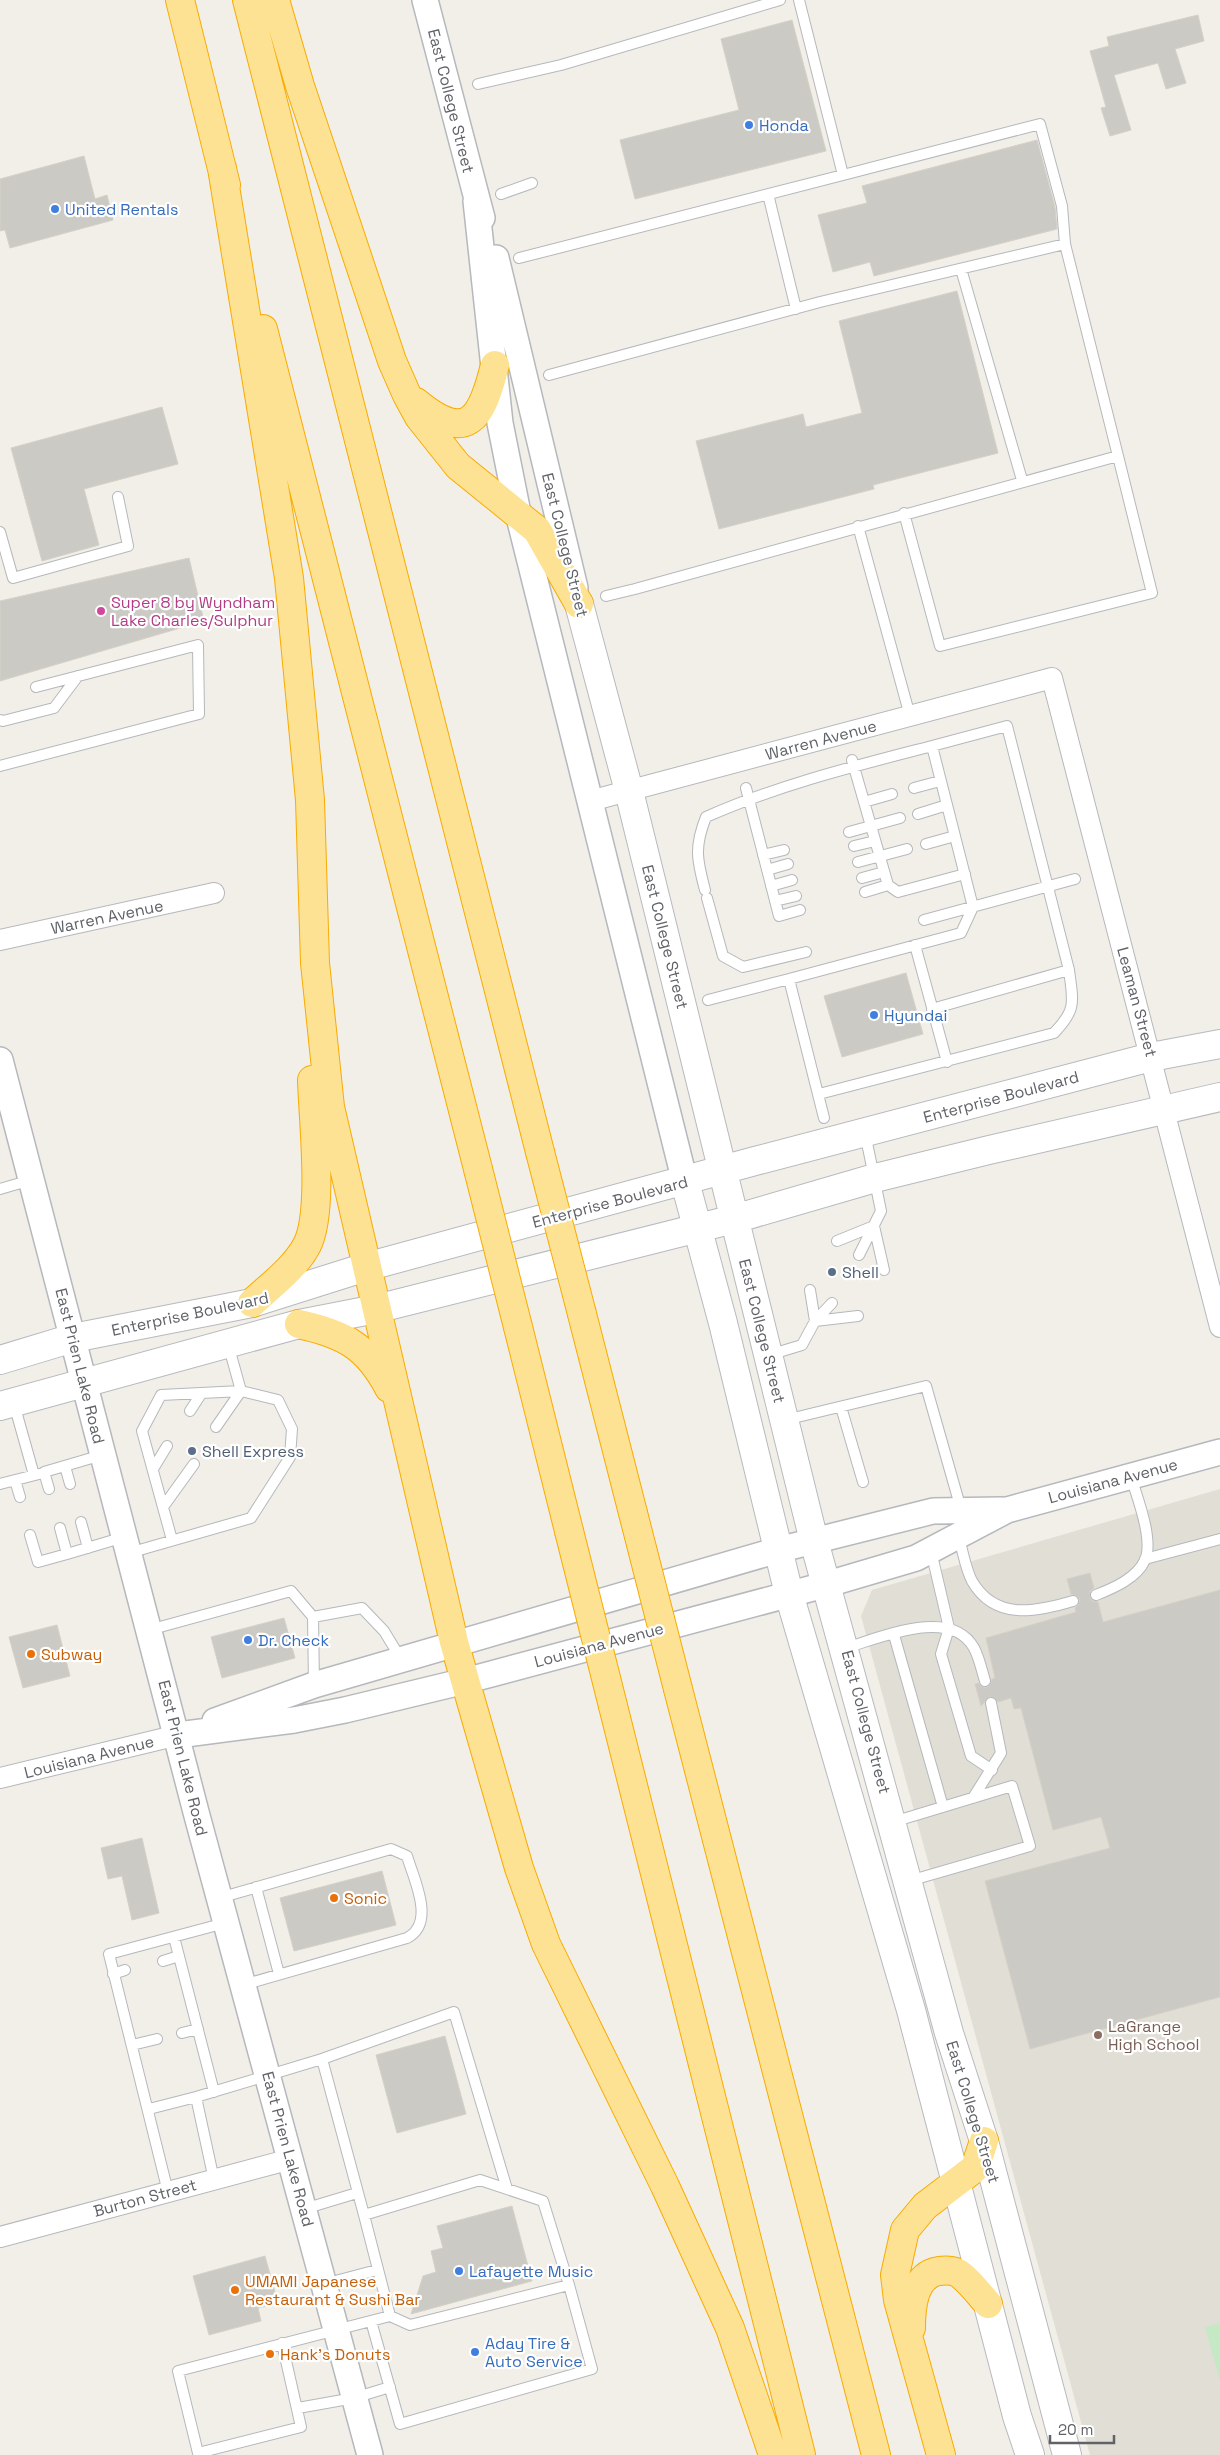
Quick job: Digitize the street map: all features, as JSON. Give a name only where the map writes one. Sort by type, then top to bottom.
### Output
[{"type":"highway","points":[[180,0],[518,1327],[801,2455]]},
{"type":"highway","points":[[247,0],[632,1513],[876,2455]]},
{"type":"highway","points":[[274,0],[300,86],[392,360],[407,395],[419,417],[458,466],[537,530],[579,604]]},
{"type":"highway","points":[[222,168],[289,578],[310,800],[315,964],[330,1107],[454,1642],[518,1868],[546,1944],[664,2186],[730,2328],[773,2455]]},
{"type":"highway","points":[[407,395],[433,416],[454,424],[469,422],[478,413],[488,391],[494,365]]},
{"type":"highway","points":[[252,1304],[295,1262],[307,1244],[314,1221],[316,1187],[310,1051],[315,964]]},
{"type":"highway","points":[[299,1324],[326,1330],[354,1345],[366,1354],[377,1366],[403,1416]]},
{"type":"highway","points":[[941,2455],[898,2300],[895,2275],[905,2230],[925,2206],[975,2168],[984,2141]]},
{"type":"highway","points":[[911,2344],[911,2304],[921,2282],[933,2272],[949,2270],[960,2274],[988,2304]]},
{"type":"main road","name":"East College Street","points":[[579,604],[629,791],[814,1541],[828,1584],[949,2033],[984,2141],[1067,2455]]},
{"type":"main road","name":"Enterprise Boulevard","points":[[0,1360],[73,1338],[252,1304],[366,1267],[685,1182],[722,1170],[1151,1057],[1220,1044]]},
{"type":"main road","name":"Enterprise Boulevard","points":[[7,1404],[299,1324],[376,1308],[734,1219],[875,1178],[1220,1096]]},
{"type":"main road","name":"East College Street","points":[[685,1182],[789,1594],[911,2010],[1017,2416],[1030,2455]]},
{"type":"street","name":"East College Street","points":[[425,0],[476,202],[499,265],[579,604]]},
{"type":"street","name":"East College Street","points":[[476,202],[500,423],[518,513],[685,1182]]},
{"type":"street","name":"Warren Avenue","points":[[590,801],[1052,678]]},
{"type":"street","name":"Leaman Street","points":[[1052,678],[1220,1327]]},
{"type":"street","name":"Warren Avenue","points":[[0,940],[214,893]]},
{"type":"street","name":"East Prien Lake Road","points":[[0,1060],[73,1338],[83,1383],[178,1735],[219,1898],[370,2455]]},
{"type":"street","name":"Louisiana Avenue","points":[[0,1778],[178,1735],[294,1720],[465,1681],[828,1584],[916,1558],[1007,1510],[1220,1452]]},
{"type":"street","name":"Louisiana Avenue","points":[[178,1735],[314,1685],[454,1642],[778,1550],[934,1511],[1007,1510]]},
{"type":"street","name":"Burton Street","points":[[0,2236],[291,2160]]},
{"type":"lane","points":[[478,84],[561,65],[780,0]]},
{"type":"lane","points":[[799,0],[843,175]]},
{"type":"lane","points":[[519,258],[1040,124],[1062,206],[1065,244],[1152,593],[940,646],[904,513]]},
{"type":"lane","points":[[501,194],[532,183]]},
{"type":"lane","points":[[768,194],[796,309]]},
{"type":"lane","points":[[549,375],[796,309],[1065,244]]},
{"type":"lane","points":[[961,269],[1022,480]]},
{"type":"lane","points":[[606,596],[1022,480],[1118,456]]},
{"type":"lane","points":[[0,532],[12,578],[128,546],[118,497]]},
{"type":"lane","points":[[858,526],[910,716]]},
{"type":"lane","points":[[0,766],[199,714],[198,645],[36,687]]},
{"type":"lane","points":[[0,720],[3,721],[54,708],[78,676]]},
{"type":"lane","points":[[806,952],[743,967],[723,956],[698,864],[698,838],[706,817],[748,798],[853,762],[932,746],[1007,726],[1068,970],[1073,1000],[1069,1017],[1054,1033],[818,1094]]},
{"type":"lane","points":[[708,1000],[961,933],[973,906],[932,746]]},
{"type":"lane","points":[[853,762],[888,885],[898,892],[964,874]]},
{"type":"lane","points":[[914,788],[940,781]]},
{"type":"lane","points":[[746,788],[779,916],[800,910]]},
{"type":"lane","points":[[864,802],[892,794]]},
{"type":"lane","points":[[918,814],[947,806]]},
{"type":"lane","points":[[849,832],[900,818]]},
{"type":"lane","points":[[926,844],[955,836]]},
{"type":"lane","points":[[854,846],[875,841]]},
{"type":"lane","points":[[858,862],[907,849]]},
{"type":"lane","points":[[763,855],[784,850]]},
{"type":"lane","points":[[767,870],[788,864]]},
{"type":"lane","points":[[862,878],[884,872]]},
{"type":"lane","points":[[771,886],[792,880]]},
{"type":"lane","points":[[924,920],[1075,880]]},
{"type":"lane","points":[[865,892],[888,885]]},
{"type":"lane","points":[[775,901],[796,896]]},
{"type":"lane","points":[[915,946],[946,1062]]},
{"type":"lane","points":[[932,1009],[1068,970]]},
{"type":"lane","points":[[790,979],[824,1118]]},
{"type":"lane","points":[[859,1255],[881,1211],[865,1132]]},
{"type":"lane","points":[[0,1189],[31,1180]]},
{"type":"lane","points":[[837,1240],[874,1226]]},
{"type":"lane","points":[[874,1226],[884,1270]]},
{"type":"lane","points":[[810,1290],[816,1320]]},
{"type":"lane","points":[[768,1355],[802,1345],[816,1320],[832,1303]]},
{"type":"lane","points":[[816,1320],[858,1316]]},
{"type":"lane","points":[[216,1427],[241,1391],[228,1343]]},
{"type":"lane","points":[[784,1420],[926,1386],[961,1510]]},
{"type":"lane","points":[[30,1535],[38,1562],[88,1548],[172,1540],[251,1518],[290,1457],[292,1429],[278,1400],[241,1391],[160,1395],[142,1431],[172,1540]]},
{"type":"lane","points":[[190,1411],[202,1394]]},
{"type":"lane","points":[[7,1404],[34,1475]]},
{"type":"lane","points":[[841,1407],[864,1482]]},
{"type":"lane","points":[[153,1469],[167,1446]]},
{"type":"lane","points":[[0,1484],[102,1455]]},
{"type":"lane","points":[[163,1507],[194,1464]]},
{"type":"lane","points":[[65,1466],[70,1484]]},
{"type":"lane","points":[[44,1472],[49,1489]]},
{"type":"lane","points":[[1130,1476],[1144,1516],[1147,1538],[1146,1559]]},
{"type":"lane","points":[[15,1480],[20,1497]]},
{"type":"lane","points":[[81,1522],[88,1548]]},
{"type":"lane","points":[[60,1528],[67,1554]]},
{"type":"lane","points":[[958,1536],[972,1580],[990,1603],[1015,1611],[1043,1610],[1073,1601]]},
{"type":"lane","points":[[1096,1595],[1117,1586],[1132,1575],[1146,1559],[1220,1539]]},
{"type":"lane","points":[[931,1551],[948,1628],[941,1654],[971,1756],[992,1770]]},
{"type":"lane","points":[[150,1630],[291,1591],[314,1617],[314,1685]]},
{"type":"lane","points":[[314,1617],[362,1608],[384,1631],[401,1659]]},
{"type":"lane","points":[[845,1648],[930,1625],[948,1628],[963,1634],[974,1648],[985,1681]]},
{"type":"lane","points":[[894,1635],[943,1807]]},
{"type":"lane","points":[[973,1798],[1001,1753],[991,1703]]},
{"type":"lane","points":[[893,1822],[1012,1786],[1030,1846],[909,1881]]},
{"type":"lane","points":[[219,1898],[391,1849],[407,1856],[421,1906],[422,1921],[416,1934],[407,1938],[243,1985]]},
{"type":"lane","points":[[256,1887],[279,1974]]},
{"type":"lane","points":[[168,2192],[149,2109],[109,1954],[226,1922]]},
{"type":"lane","points":[[174,1937],[214,2092]]},
{"type":"lane","points":[[163,1961],[179,1956]]},
{"type":"lane","points":[[113,1974],[125,1970]]},
{"type":"lane","points":[[149,2109],[214,2092],[322,2059],[454,2012],[506,2189]]},
{"type":"lane","points":[[182,2033],[198,2029]]},
{"type":"lane","points":[[132,2045],[157,2038]]},
{"type":"lane","points":[[322,2059],[390,2316]]},
{"type":"lane","points":[[196,2097],[214,2180]]},
{"type":"lane","points":[[364,2215],[480,2180],[543,2201],[592,2369],[400,2424],[371,2321]]},
{"type":"lane","points":[[304,2209],[357,2193]]},
{"type":"lane","points":[[324,2284],[378,2270]]},
{"type":"lane","points":[[282,2343],[301,2427],[198,2453],[178,2371],[336,2328],[390,2316],[410,2325],[569,2285]]},
{"type":"lane","points":[[298,2408],[354,2398],[390,2387]]},
{"type":"shaded area","name":"LaGrange High School","points":[[1220,1489],[1220,2455],[1090,2455],[861,1616],[872,1590]]},
{"type":"green space","points":[[1220,2323],[1220,2381],[1205,2327]]},
{"type":"building","points":[[1198,15],[1204,41],[1175,49],[1186,83],[1166,89],[1158,63],[1114,75],[1131,130],[1110,136],[1101,108],[1106,107],[1090,51],[1109,46],[1107,37]]},
{"type":"building","name":"Honda","points":[[792,20],[826,151],[635,199],[620,140],[739,110],[721,39]]},
{"type":"building","points":[[1037,140],[1055,207],[1057,229],[874,276],[870,262],[833,272],[818,215],[867,203],[862,186]]},
{"type":"building","name":"United Rentals","points":[[84,156],[95,199],[107,195],[113,220],[10,248],[5,230],[0,231],[0,179]]},
{"type":"building","points":[[957,291],[998,453],[873,485],[874,489],[719,529],[696,441],[803,414],[806,427],[862,413],[839,321]]},
{"type":"building","points":[[162,407],[178,464],[84,489],[99,545],[42,561],[11,448]]},
{"type":"building","name":"Super 8 by Wyndham Lake Charles/Sulphur","points":[[189,558],[204,621],[0,681],[0,601]]},
{"type":"building","name":"Hyundai","points":[[906,973],[923,1034],[842,1057],[824,996]]},
{"type":"building","points":[[1090,1573],[1094,1588],[1090,1591],[1090,1597],[1092,1601],[1098,1602],[1103,1622],[1220,1590],[1220,1997],[1030,2049],[985,1881],[1110,1848],[1101,1817],[1053,1830],[1021,1708],[1014,1709],[1011,1698],[998,1702],[990,1696],[981,1706],[975,1684],[978,1683],[986,1688],[990,1685],[992,1679],[995,1678],[986,1638],[1076,1612],[1075,1608],[1080,1600],[1077,1596],[1071,1594],[1067,1579]]},
{"type":"building","points":[[284,1618],[295,1658],[222,1678],[211,1637]]},
{"type":"building","points":[[57,1625],[70,1676],[23,1688],[9,1637]]},
{"type":"building","points":[[142,1838],[159,1913],[132,1920],[122,1876],[108,1879],[101,1848]]},
{"type":"building","points":[[382,1871],[396,1925],[294,1951],[280,1898]]},
{"type":"building","points":[[445,2036],[466,2114],[397,2133],[376,2055]]},
{"type":"building","points":[[512,2206],[532,2281],[411,2314],[423,2276],[436,2272],[431,2251],[443,2248],[437,2226]]},
{"type":"building","name":"UMAMI Japanese Restaurant & Sushi Bar","points":[[265,2256],[278,2303],[258,2308],[261,2321],[209,2335],[193,2276]]},
{"type":"place","name":"Honda","points":[[749,125]]},
{"type":"place","name":"United Rentals","points":[[55,209]]},
{"type":"place","name":"Super 8 by Wyndham Lake Charles/Sulphur","points":[[101,611]]},
{"type":"place","name":"Hyundai","points":[[874,1015]]},
{"type":"place","name":"Shell","points":[[832,1272]]},
{"type":"place","name":"Shell Express","points":[[192,1451]]},
{"type":"place","name":"Dr. Check","points":[[248,1640]]},
{"type":"place","name":"Subway","points":[[31,1654]]},
{"type":"place","name":"Sonic","points":[[334,1898]]},
{"type":"place","name":"LaGrange High School","points":[[1098,2035]]},
{"type":"place","name":"Lafayette Music","points":[[459,2271]]},
{"type":"place","name":"UMAMI Japanese Restaurant & Sushi Bar","points":[[235,2290]]},
{"type":"place","name":"Aday Tire & Auto Service","points":[[475,2352]]},
{"type":"place","name":"Hank's Donuts","points":[[270,2354]]}]
